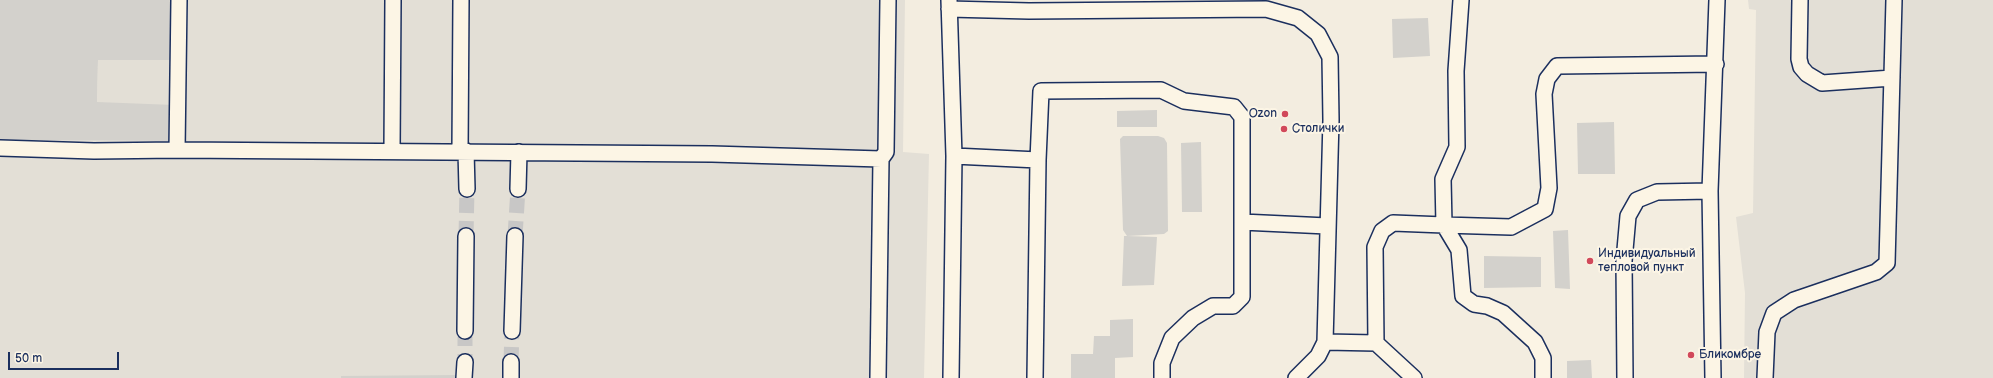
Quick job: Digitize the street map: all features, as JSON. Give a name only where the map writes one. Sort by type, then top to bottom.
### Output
[{"type":"lane","points":[[177,150],[179,0]]},
{"type":"lane","points":[[392,150],[393,0]]},
{"type":"lane","points":[[461,0],[463,151],[467,189]]},
{"type":"lane","points":[[878,378],[881,159],[886,152],[888,0]]},
{"type":"lane","points":[[1461,0],[1456,71],[1457,147],[1443,180],[1444,225],[1458,250],[1463,296],[1474,304],[1488,306],[1503,313],[1535,342],[1543,358],[1543,378]]},
{"type":"lane","points":[[1713,378],[1710,191],[1716,64],[1717,0]]},
{"type":"lane","points":[[1800,0],[1799,59],[1807,74],[1822,83],[1892,78]]},
{"type":"lane","points":[[1765,378],[1767,332],[1774,313],[1794,300],[1876,272],[1887,263],[1894,0]]},
{"type":"lane","points":[[951,378],[954,156],[949,4],[1266,10],[1298,18],[1318,34],[1330,57],[1331,120],[1325,342],[1318,356],[1296,378]]},
{"type":"lane","points":[[1376,343],[1375,247],[1382,231],[1393,223],[1511,227],[1545,209],[1549,188],[1544,94],[1547,79],[1557,66],[1716,64]]},
{"type":"lane","points":[[1036,378],[1038,160],[1041,91],[1161,90],[1184,101],[1234,107],[1242,117],[1242,297],[1233,306],[1213,306],[1193,318],[1172,338],[1162,363],[1162,378]]},
{"type":"lane","points":[[0,148],[94,151],[392,150],[712,154],[881,159]]},
{"type":"lane","points":[[518,189],[519,152]]},
{"type":"lane","points":[[954,156],[1038,160]]},
{"type":"lane","points":[[1625,378],[1624,261],[1628,216],[1637,200],[1657,192],[1710,191]]},
{"type":"lane","points":[[1242,222],[1327,226]]},
{"type":"lane","points":[[465,331],[466,236]]},
{"type":"lane","points":[[512,331],[515,236]]},
{"type":"lane","points":[[1325,342],[1376,343],[1414,378]]},
{"type":"lane","points":[[464,378],[465,362]]},
{"type":"lane","points":[[511,362],[511,378]]},
{"type":"shaded area","points":[[0,0],[173,0],[171,60],[98,60],[97,102],[174,105],[174,141],[0,140]]},
{"type":"shaded area","points":[[173,0],[905,0],[903,152],[929,154],[924,378],[0,378],[0,140],[174,141],[174,106],[97,103],[98,60]]},
{"type":"shaded area","points":[[1748,0],[1993,0],[1993,378],[1744,378],[1745,293],[1736,217],[1753,213],[1756,10],[1749,9]]},
{"type":"shaded area","points":[[1428,18],[1430,56],[1393,58],[1392,19]]},
{"type":"shaded area","points":[[1157,110],[1157,127],[1117,127],[1117,111]]},
{"type":"shaded area","points":[[1614,122],[1615,174],[1578,174],[1577,123]]},
{"type":"shaded area","points":[[1123,136],[1158,136],[1164,138],[1167,143],[1168,231],[1164,234],[1127,236],[1123,230],[1120,139]]},
{"type":"shaded area","points":[[1201,142],[1202,212],[1182,212],[1181,143]]},
{"type":"shaded area","points":[[1568,230],[1570,289],[1555,288],[1553,231]]},
{"type":"shaded area","points":[[1124,236],[1157,237],[1154,285],[1122,286]]},
{"type":"shaded area","points":[[1484,256],[1541,257],[1541,287],[1484,288]]},
{"type":"shaded area","points":[[1133,319],[1133,357],[1115,358],[1115,378],[1071,378],[1071,354],[1093,354],[1094,336],[1110,336],[1110,320]]},
{"type":"shaded area","points":[[1591,360],[1592,378],[1567,378],[1567,361]]},
{"type":"shaded area","points":[[456,375],[456,378],[341,378],[341,376]]},
{"type":"tunnel","points":[[466,236],[467,189]]},
{"type":"tunnel","points":[[515,236],[518,189]]},
{"type":"tunnel","points":[[465,331],[465,362]]},
{"type":"tunnel","points":[[511,362],[512,331]]},
{"type":"place","name":"Ozon","points":[[1285,114]]},
{"type":"place","name":"Столички","points":[[1284,129]]},
{"type":"place","name":"Индивидуальный тепловой пункт","points":[[1590,261]]},
{"type":"place","name":"Бликомбре","points":[[1691,355]]}]
